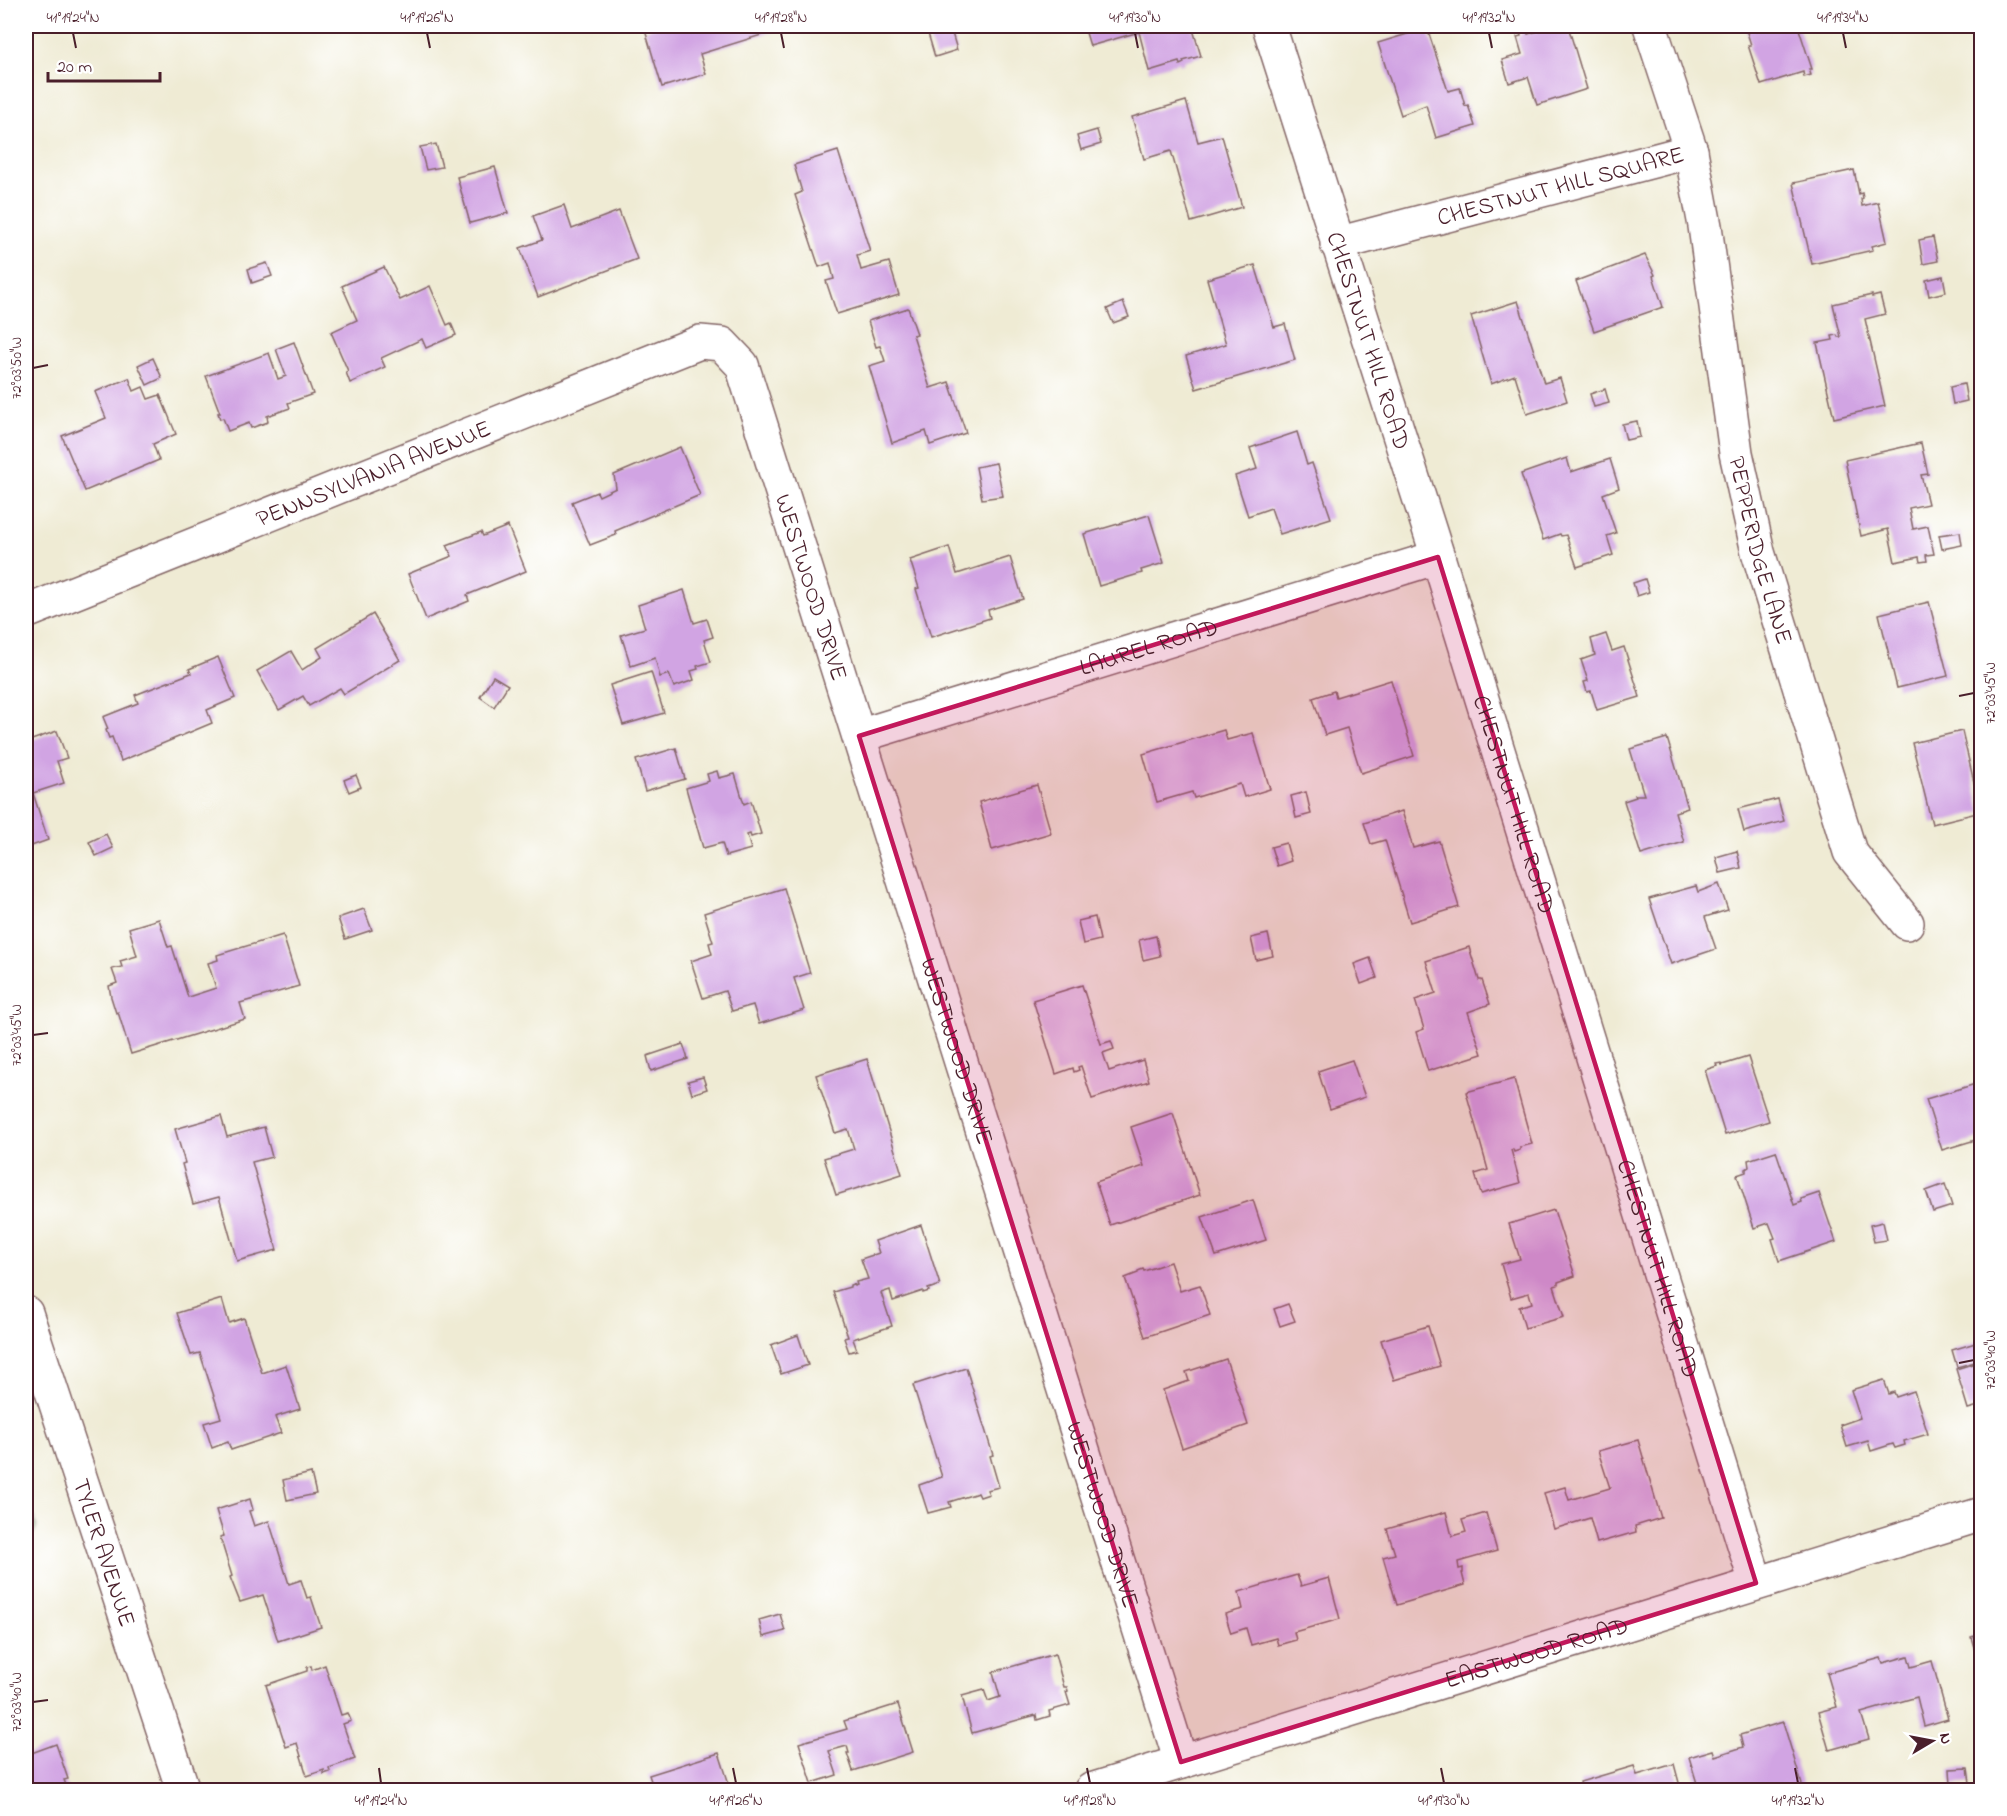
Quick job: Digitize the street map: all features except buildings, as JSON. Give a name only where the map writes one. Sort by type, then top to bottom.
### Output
[{"type":"street","name":"CHESTNUT HILL ROAD","points":[[1269,26],[1438,557],[1756,1583]]},
{"type":"street","name":"CHESTNUT HILL SQUARE","points":[[1337,244],[1691,151],[1650,26]]},
{"type":"street","name":"PEPPERIDGE LANE","points":[[1691,151],[1705,226],[1736,453],[1758,552],[1850,852],[1906,923]]},
{"type":"street","name":"PENNSYLVANIA AVENUE","points":[[26,612],[700,342],[722,344]]},
{"type":"street","name":"WESTWOOD DRIVE","points":[[722,344],[742,365],[1181,1762]]},
{"type":"street","name":"LAUREL ROAD","points":[[859,736],[1438,557]]},
{"type":"street","name":"TYLER AVENUE","points":[[26,1313],[183,1791]]},
{"type":"street","name":"EASTWOOD ROAD","points":[[1091,1791],[1982,1514]]},
{"type":"highlighted area","points":[[1438,557],[1756,1583],[1181,1762],[859,736]]},
{"type":"green space","points":[[26,1513],[33,1515],[37,1527],[26,1546]]}]
